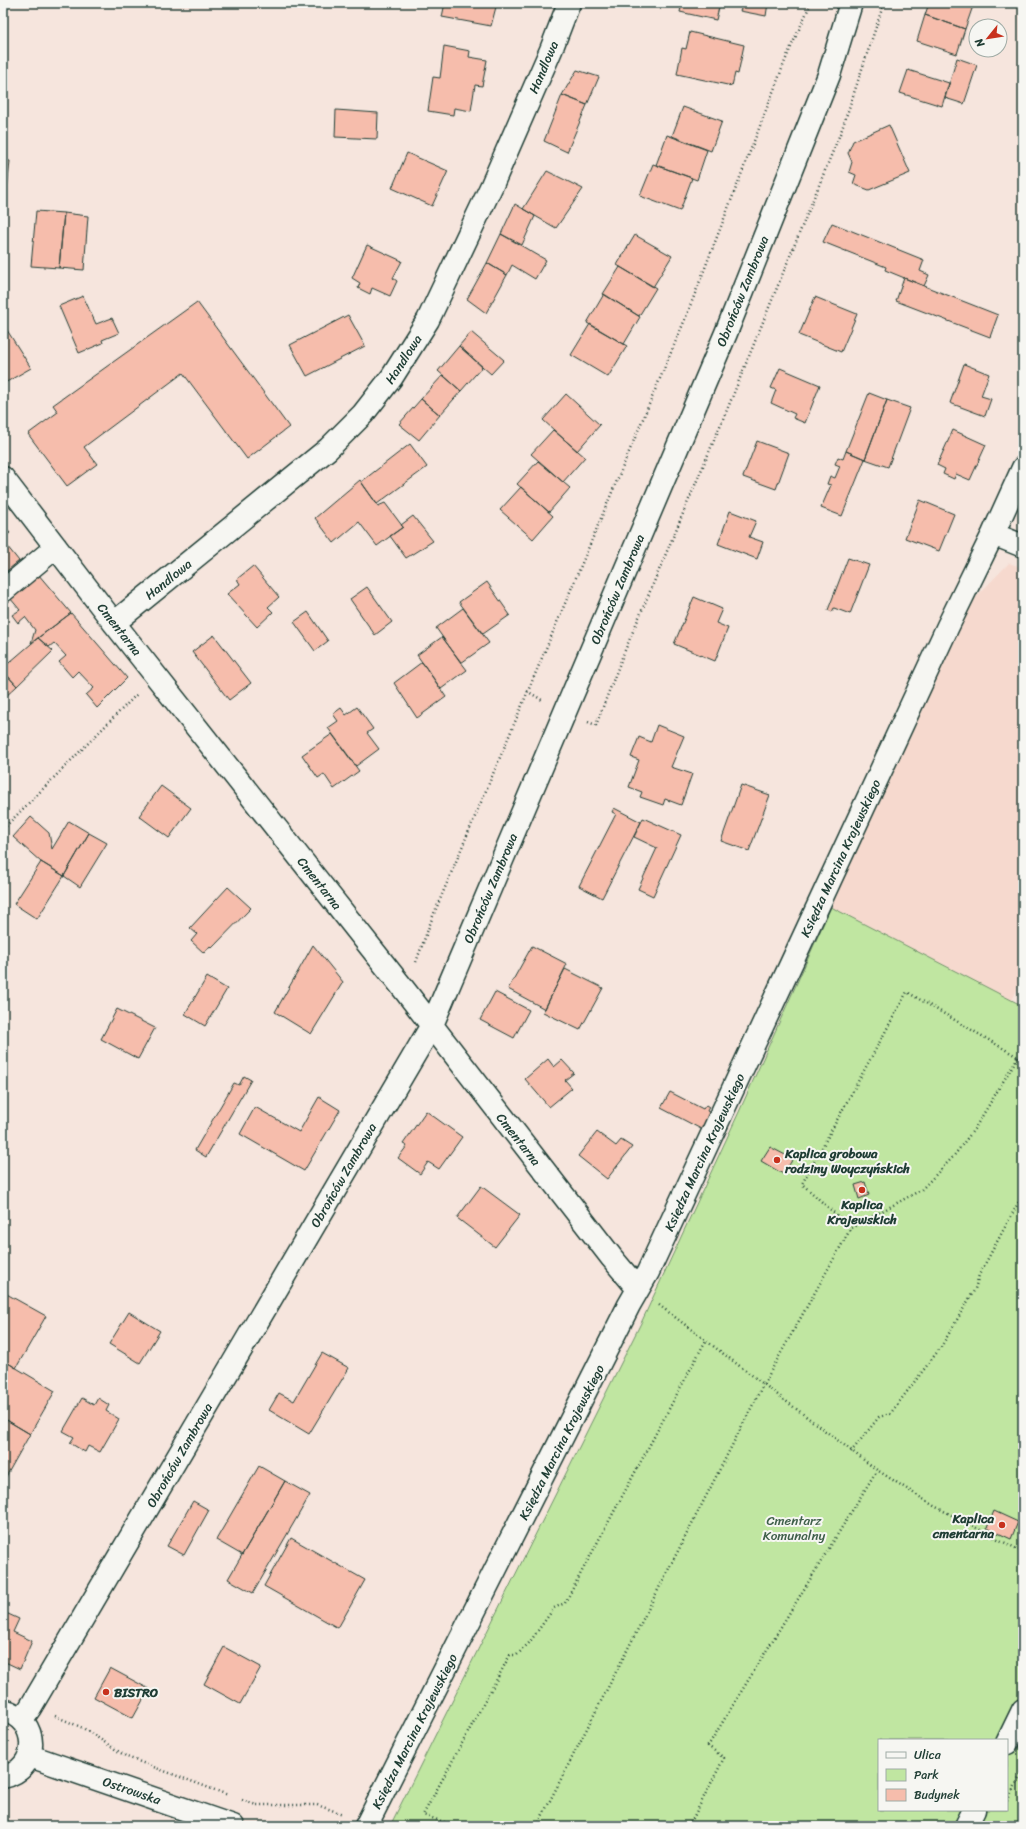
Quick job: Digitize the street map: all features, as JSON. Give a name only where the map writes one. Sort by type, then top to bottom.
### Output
[{"type":"street","name":"Handlowa","points":[[114,623],[328,449],[363,414],[392,377],[428,320],[492,185],[551,50],[569,3]]},
{"type":"street","name":"Obrońców Zambrowa","points":[[12,1715],[38,1694],[432,1025],[726,333],[829,75],[851,3]]},
{"type":"street","name":"Księdza Marcina Krajewskiego","points":[[367,1824],[648,1272],[944,633],[993,534],[1023,468]]},
{"type":"street","name":"Cmentarna","points":[[3,478],[114,623],[432,1025],[612,1258],[638,1289]]},
{"type":"street","points":[[993,534],[1023,546]]},
{"type":"street","points":[[3,591],[56,547]]},
{"type":"street","points":[[1008,1741],[1023,1710]]},
{"type":"street","points":[[3,1777],[18,1771],[30,1756],[31,1736],[28,1727],[12,1715]]},
{"type":"street","name":"Ostrowska","points":[[30,1756],[233,1826]]},
{"type":"street","points":[[966,1826],[974,1811]]},
{"type":"path","points":[[406,992],[433,916],[686,317],[787,56],[811,3]]},
{"type":"path","points":[[583,721],[596,725],[623,655],[732,398],[842,129],[884,3]]},
{"type":"path","points":[[3,829],[142,689],[155,674]]},
{"type":"path","points":[[851,1228],[802,1184],[907,992],[1023,1060]]},
{"type":"path","points":[[537,1826],[763,1385],[851,1228],[922,1190],[953,1157],[975,1128],[1018,1057]]},
{"type":"path","points":[[851,1452],[878,1417],[890,1414],[941,1347],[975,1289],[979,1275],[1023,1194]]},
{"type":"path","points":[[638,1289],[851,1452],[877,1470],[934,1506],[1023,1552]]},
{"type":"path","points":[[456,1826],[422,1815],[510,1655],[517,1655],[530,1643],[554,1608],[565,1603],[706,1340]]},
{"type":"path","points":[[689,1826],[724,1758],[708,1746],[877,1470]]},
{"type":"path","points":[[58,1717],[83,1728],[127,1757],[234,1797]]},
{"type":"path","points":[[1008,1799],[1023,1771]]},
{"type":"path","points":[[241,1800],[256,1805],[317,1805],[367,1824]]},
{"type":"shaded area","points":[[1009,563],[1023,568],[1023,976],[1012,1001],[831,907],[899,730],[948,626]]},
{"type":"green space","name":"Cmentarz Komunalny","points":[[831,907],[1023,1006],[1023,1826],[398,1826],[391,1824],[642,1321],[739,1112]]},
{"type":"building","points":[[445,3],[497,3],[491,26],[442,17]]},
{"type":"building","points":[[682,3],[720,3],[716,20],[680,12]]},
{"type":"building","points":[[722,3],[768,3],[766,16],[740,11],[742,7]]},
{"type":"building","points":[[929,3],[974,3],[965,29],[925,15]]},
{"type":"building","points":[[925,15],[965,29],[957,54],[917,41]]},
{"type":"building","points":[[690,32],[744,45],[738,74],[735,73],[732,86],[677,74],[682,48],[686,49]]},
{"type":"building","points":[[444,46],[470,51],[469,57],[487,60],[482,86],[475,85],[471,111],[454,108],[453,115],[428,111],[433,77],[440,78]]},
{"type":"building","points":[[957,58],[977,65],[964,104],[945,98]]},
{"type":"building","points":[[577,70],[599,77],[587,105],[562,95]]},
{"type":"building","points":[[908,70],[949,83],[942,106],[900,93]]},
{"type":"building","points":[[562,95],[587,105],[567,152],[544,141]]},
{"type":"building","points":[[683,107],[722,121],[711,151],[672,136]]},
{"type":"building","points":[[336,110],[378,113],[377,139],[335,137]]},
{"type":"building","points":[[889,125],[910,173],[869,190],[853,184],[856,175],[849,172],[852,162],[848,153],[853,141]]},
{"type":"building","points":[[667,135],[707,150],[697,180],[656,165]]},
{"type":"building","points":[[407,153],[448,171],[432,206],[392,188]]},
{"type":"building","points":[[3,160],[10,161],[7,190],[3,190]]},
{"type":"building","points":[[653,164],[692,178],[680,211],[640,196]]},
{"type":"building","points":[[547,171],[583,189],[556,228],[523,209]]},
{"type":"building","points":[[515,204],[535,216],[522,245],[501,234]]},
{"type":"building","points":[[36,211],[64,213],[59,268],[31,266]]},
{"type":"building","points":[[64,213],[88,216],[84,270],[59,268]]},
{"type":"building","points":[[832,223],[924,260],[920,271],[929,275],[924,286],[885,270],[886,267],[823,242]]},
{"type":"building","points":[[501,234],[546,260],[535,279],[512,265],[507,275],[487,263]]},
{"type":"building","points":[[635,235],[672,256],[653,287],[617,265]]},
{"type":"building","points":[[367,245],[402,261],[393,278],[397,281],[390,296],[372,288],[370,294],[358,288],[360,283],[352,278]]},
{"type":"building","points":[[487,263],[507,275],[486,313],[467,299]]},
{"type":"building","points":[[620,267],[656,288],[639,316],[603,294]]},
{"type":"building","points":[[904,278],[998,315],[990,337],[896,301]]},
{"type":"building","points":[[604,294],[640,317],[624,344],[587,323]]},
{"type":"building","points":[[83,296],[96,324],[112,318],[119,333],[102,340],[103,343],[79,353],[59,306]]},
{"type":"building","points":[[815,297],[857,314],[841,352],[799,335]]},
{"type":"building","points":[[197,302],[289,427],[247,459],[183,373],[84,447],[97,464],[67,486],[28,434],[58,412],[53,405]]},
{"type":"building","points":[[348,315],[365,346],[307,376],[290,345]]},
{"type":"building","points":[[590,324],[627,346],[608,377],[571,355]]},
{"type":"building","points":[[5,327],[31,368],[3,384],[3,328]]},
{"type":"building","points":[[471,332],[504,360],[491,374],[459,346]]},
{"type":"building","points":[[459,346],[482,367],[461,391],[438,371]]},
{"type":"building","points":[[964,364],[989,374],[981,396],[991,399],[985,416],[950,403]]},
{"type":"building","points":[[780,368],[820,385],[805,423],[793,418],[795,414],[771,403],[776,390],[771,388]]},
{"type":"building","points":[[443,375],[461,391],[440,415],[421,399]]},
{"type":"building","points":[[869,393],[887,400],[865,459],[846,451]]},
{"type":"building","points":[[566,394],[600,425],[577,451],[543,420]]},
{"type":"building","points":[[421,399],[440,415],[419,440],[399,424]]},
{"type":"building","points":[[887,400],[910,408],[888,467],[865,459]]},
{"type":"building","points":[[553,430],[585,457],[563,482],[531,454]]},
{"type":"building","points":[[953,430],[986,445],[970,480],[956,474],[954,479],[943,474],[945,469],[937,465]]},
{"type":"building","points":[[757,441],[789,453],[776,489],[743,477]]},
{"type":"building","points":[[410,444],[427,467],[377,504],[361,482]]},
{"type":"building","points":[[846,451],[865,459],[842,516],[821,508],[831,485],[827,484],[830,476],[835,478],[840,466],[835,464],[838,457],[843,459]]},
{"type":"building","points":[[538,461],[570,488],[549,512],[517,484]]},
{"type":"building","points":[[360,480],[378,506],[385,503],[403,527],[377,546],[359,522],[334,543],[315,518]]},
{"type":"building","points":[[521,487],[553,516],[533,539],[500,510]]},
{"type":"building","points":[[920,500],[954,514],[939,551],[905,538]]},
{"type":"building","points":[[730,511],[756,521],[749,537],[763,542],[757,559],[718,544]]},
{"type":"building","points":[[413,516],[433,541],[406,558],[390,536],[403,527],[401,525]]},
{"type":"building","points":[[3,525],[10,533],[3,538]]},
{"type":"building","points":[[3,541],[19,561],[3,574]]},
{"type":"building","points":[[848,558],[869,565],[850,614],[834,608],[832,612],[828,610]]},
{"type":"building","points":[[253,566],[279,597],[268,607],[273,612],[257,627],[227,594],[240,584],[237,579]]},
{"type":"building","points":[[38,574],[71,613],[31,643],[35,630],[25,617],[18,623],[12,615],[20,610],[10,598]]},
{"type":"building","points":[[487,582],[510,615],[483,634],[459,602]]},
{"type":"building","points":[[367,587],[392,622],[375,635],[350,599]]},
{"type":"building","points":[[694,597],[722,609],[716,623],[728,628],[715,661],[674,644]]},
{"type":"building","points":[[463,608],[489,643],[461,663],[436,628]]},
{"type":"building","points":[[308,612],[328,641],[315,651],[294,622]]},
{"type":"building","points":[[71,613],[127,678],[97,708],[86,695],[94,688],[78,671],[72,677],[59,662],[66,656],[54,643],[49,647],[38,638]]},
{"type":"building","points":[[214,635],[251,683],[229,700],[192,652]]},
{"type":"building","points":[[442,637],[467,670],[441,689],[417,655]]},
{"type":"building","points":[[38,638],[53,651],[17,686],[3,671],[3,668]]},
{"type":"building","points":[[422,662],[446,697],[417,718],[394,683]]},
{"type":"building","points":[[3,671],[17,686],[3,699]]},
{"type":"building","points":[[357,707],[373,729],[367,733],[379,749],[356,766],[328,728],[338,721],[333,714],[341,708],[346,715]]},
{"type":"building","points":[[657,725],[684,736],[671,767],[692,774],[681,805],[665,799],[663,805],[640,797],[642,792],[629,787],[639,760],[631,757],[639,737],[651,742]]},
{"type":"building","points":[[332,734],[359,771],[334,789],[324,774],[318,778],[302,755]]},
{"type":"building","points":[[741,785],[770,795],[749,851],[721,841]]},
{"type":"building","points":[[161,786],[191,808],[169,838],[139,816]]},
{"type":"building","points":[[614,808],[641,822],[602,898],[579,886],[616,814],[612,812]]},
{"type":"building","points":[[31,817],[49,833],[52,849],[69,821],[89,833],[64,876],[41,862],[13,837]]},
{"type":"building","points":[[643,818],[681,835],[653,896],[638,889],[657,848],[634,837]]},
{"type":"building","points":[[89,833],[107,843],[80,887],[64,876]]},
{"type":"building","points":[[41,862],[64,876],[37,919],[14,904]]},
{"type":"building","points":[[228,887],[251,908],[212,948],[210,946],[204,953],[191,941],[197,934],[190,928]]},
{"type":"building","points":[[313,945],[343,982],[311,1034],[275,1012]]},
{"type":"building","points":[[532,946],[567,964],[545,1009],[508,989]]},
{"type":"building","points":[[565,969],[603,988],[580,1030],[543,1012]]},
{"type":"building","points":[[207,977],[227,989],[205,1026],[185,1014]]},
{"type":"building","points":[[495,992],[529,1010],[514,1038],[480,1020]]},
{"type":"building","points":[[117,1009],[155,1028],[138,1059],[101,1039]]},
{"type":"building","points":[[548,1059],[554,1067],[562,1060],[574,1073],[565,1080],[572,1088],[549,1107],[525,1079]]},
{"type":"building","points":[[244,1076],[251,1080],[206,1157],[195,1150],[234,1083],[239,1085]]},
{"type":"building","points":[[670,1092],[703,1109],[706,1105],[709,1107],[707,1111],[712,1114],[703,1130],[661,1108]]},
{"type":"building","points":[[319,1097],[340,1110],[304,1171],[240,1134],[255,1107],[299,1132]]},
{"type":"building","points":[[426,1111],[462,1137],[439,1169],[428,1162],[420,1174],[398,1158],[407,1146],[403,1144]]},
{"type":"building","points":[[597,1132],[616,1146],[621,1140],[632,1147],[607,1179],[578,1156]]},
{"type":"building","name":"Kaplica grobowa rodziny Woyczyńskich","points":[[770,1147],[793,1159],[783,1174],[761,1161]]},
{"type":"building","name":"Kaplica Krajewskich","points":[[865,1182],[869,1195],[859,1199],[855,1185]]},
{"type":"building","points":[[481,1186],[520,1215],[495,1247],[457,1218]]},
{"type":"building","points":[[3,1292],[46,1316],[16,1368],[3,1360]]},
{"type":"building","points":[[129,1312],[160,1331],[140,1363],[109,1344]]},
{"type":"building","points":[[322,1353],[349,1368],[309,1434],[269,1410],[279,1393],[294,1401]]},
{"type":"building","points":[[3,1360],[55,1391],[30,1434],[3,1418]]},
{"type":"building","points":[[82,1398],[94,1405],[98,1398],[109,1405],[106,1411],[119,1419],[100,1452],[88,1446],[85,1452],[70,1443],[74,1437],[63,1431]]},
{"type":"building","points":[[5,1419],[30,1434],[3,1482],[3,1423]]},
{"type":"building","points":[[259,1466],[285,1481],[242,1555],[216,1540]]},
{"type":"building","points":[[285,1481],[310,1495],[253,1593],[228,1579]]},
{"type":"building","points":[[193,1501],[209,1510],[184,1555],[167,1546]]},
{"type":"building","name":"Kaplica cmentarna","points":[[994,1511],[1018,1522],[1011,1539],[987,1528]]},
{"type":"building","points":[[291,1538],[365,1580],[338,1628],[264,1586]]},
{"type":"building","points":[[6,1613],[19,1619],[13,1632],[32,1641],[20,1669],[3,1661],[3,1620]]},
{"type":"building","points":[[224,1647],[261,1667],[240,1704],[204,1684]]},
{"type":"building","points":[[110,1668],[149,1689],[133,1718],[94,1697]]},
{"type":"place","name":"Kaplica grobowa rodziny Woyczyńskich","points":[[777,1160]]},
{"type":"place","name":"Kaplica Krajewskich","points":[[862,1190]]},
{"type":"place","name":"Kaplica cmentarna","points":[[1002,1525]]},
{"type":"place","name":"BISTRO","points":[[106,1692]]}]
